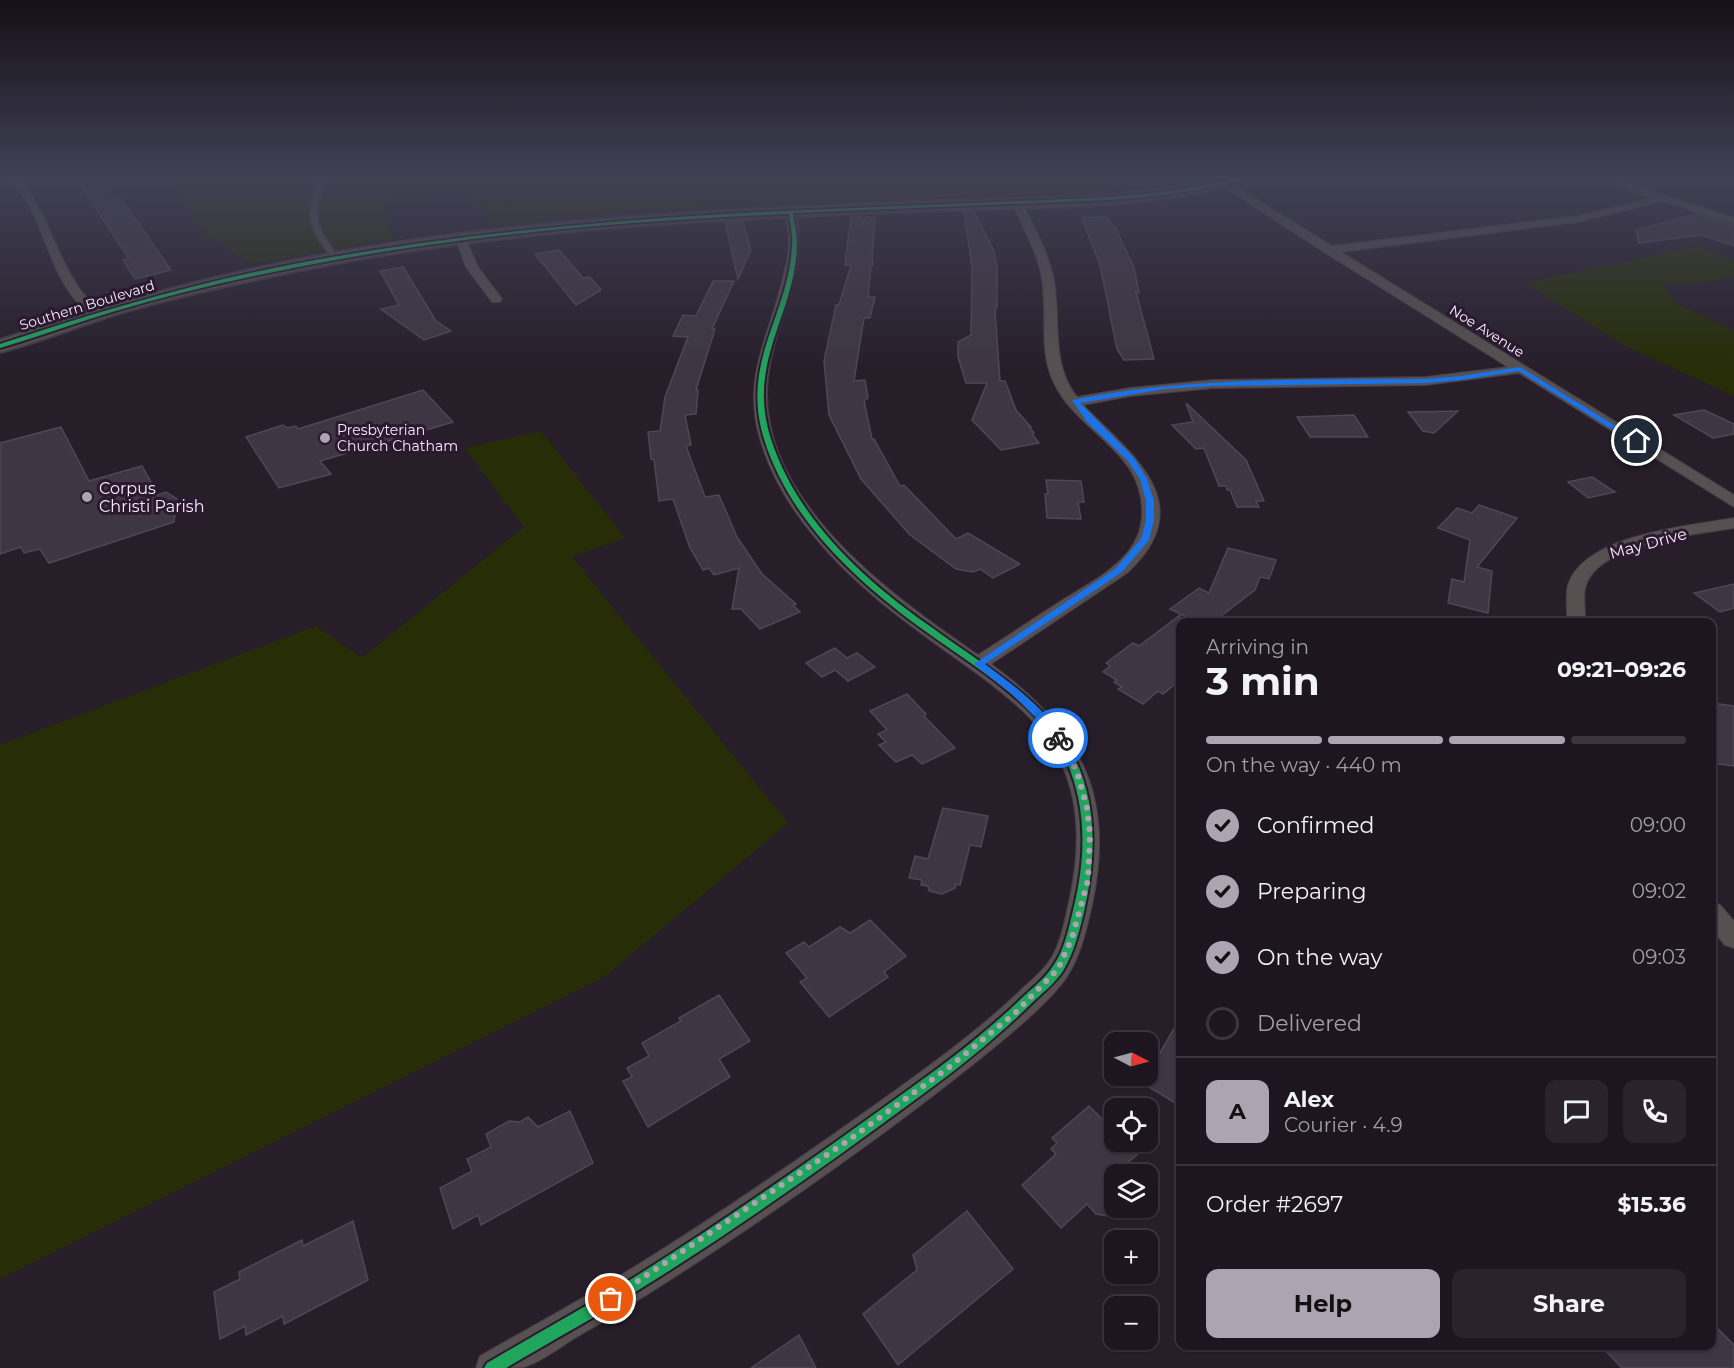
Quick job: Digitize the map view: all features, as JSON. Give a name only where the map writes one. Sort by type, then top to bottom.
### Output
[{"type":"main road","name":"Southern Boulevard","points":[[0,346],[98,314],[209,285],[337,260],[472,239]]},
{"type":"street","points":[[50,239],[72,288],[81,301],[98,314]]},
{"type":"street","points":[[492,1368],[630,1287],[846,1142],[964,1056],[1014,1014],[1058,969],[1072,938],[1088,880],[1090,834],[1087,808],[1077,772],[1047,723],[1017,693],[915,620],[842,557],[800,506],[768,442],[761,420],[759,377],[767,341],[787,290],[795,239]]},
{"type":"street","points":[[978,664],[1119,570],[1145,540],[1150,520],[1150,501],[1143,479],[1131,460],[1090,420],[1061,382],[1054,364],[1049,290],[1042,252],[1035,239]]},
{"type":"street","name":"Noe Avenue","points":[[1311,239],[1734,502]]},
{"type":"street","points":[[1328,250],[1418,239]]},
{"type":"street","points":[[461,240],[472,267],[496,299]]},
{"type":"street","points":[[1075,402],[1165,387],[1213,384],[1426,381],[1520,369]]},
{"type":"street","name":"May Drive","points":[[1576,618],[1577,586],[1582,574],[1598,558],[1610,551],[1639,542],[1734,523]]},
{"type":"street","points":[[1716,917],[1734,938]]},
{"type":"lane","points":[[323,239],[337,260]]},
{"type":"green space","points":[[214,239],[389,239],[251,264]]},
{"type":"green space","points":[[1697,246],[1734,260],[1734,276],[1714,281],[1663,285],[1678,304],[1734,331],[1734,396],[1625,346],[1526,283]]},
{"type":"green space","points":[[541,431],[625,538],[572,557],[788,823],[606,976],[0,1279],[0,745],[316,626],[362,658],[524,527],[465,448]]},
{"type":"building","points":[[116,239],[149,239],[171,270],[135,279],[123,260],[129,259]]},
{"type":"building","points":[[729,239],[748,239],[751,250],[738,279]]},
{"type":"building","points":[[848,239],[873,239],[873,265],[871,265],[868,297],[875,297],[870,318],[864,318],[854,381],[865,380],[868,398],[864,401],[872,439],[900,486],[904,485],[956,539],[968,533],[1020,564],[993,578],[980,569],[973,572],[956,569],[909,534],[861,479],[829,415],[824,361],[836,305],[839,305],[851,265],[845,265]]},
{"type":"building","points":[[968,239],[988,239],[994,251],[997,267],[995,311],[1000,381],[1005,381],[1016,410],[1031,427],[1029,427],[1034,433],[1032,434],[1039,443],[1001,450],[972,420],[987,383],[966,383],[958,357],[958,342],[971,335],[972,267]]},
{"type":"building","points":[[1090,239],[1121,239],[1134,268],[1139,292],[1136,292],[1154,359],[1124,360],[1117,349],[1100,265]]},
{"type":"building","points":[[1638,239],[1672,239],[1639,243]]},
{"type":"building","points":[[1713,239],[1734,239],[1734,246]]},
{"type":"building","points":[[559,250],[583,278],[590,277],[601,290],[576,305],[535,254]]},
{"type":"building","points":[[403,267],[436,321],[451,331],[424,340],[381,309],[399,305],[380,271]]},
{"type":"building","points":[[713,281],[734,281],[712,329],[715,329],[696,390],[698,390],[696,414],[685,415],[691,445],[686,446],[705,497],[719,495],[737,537],[762,574],[796,604],[793,605],[800,612],[760,629],[741,609],[732,609],[739,568],[714,575],[709,568],[703,570],[690,548],[673,499],[659,501],[654,460],[651,459],[648,432],[660,431],[665,397],[688,337],[673,336],[683,315],[696,316]]},
{"type":"building","name":"Presbyterian Church Chatham","points":[[423,390],[453,422],[320,461],[331,474],[279,488],[246,437],[283,425],[287,428],[296,426],[298,429]]},
{"type":"building","points":[[1186,403],[1246,460],[1264,501],[1256,501],[1259,507],[1237,507],[1230,490],[1227,490],[1226,486],[1219,486],[1204,448],[1196,449],[1172,425],[1193,422]]},
{"type":"building","points":[[1704,410],[1734,424],[1734,434],[1713,438],[1674,415]]},
{"type":"building","points":[[1458,411],[1434,433],[1423,431],[1408,412]]},
{"type":"building","points":[[1354,415],[1368,437],[1310,437],[1297,417]]},
{"type":"building","name":"Corpus Christi Parish","points":[[61,427],[89,481],[142,466],[158,495],[166,492],[177,499],[174,522],[49,563],[40,549],[24,553],[21,547],[0,554],[0,443]]},
{"type":"building","points":[[1592,477],[1615,492],[1588,498],[1568,482]]},
{"type":"building","points":[[1046,480],[1081,481],[1084,502],[1078,502],[1081,519],[1047,518]]},
{"type":"building","points":[[1479,505],[1517,518],[1477,567],[1492,571],[1488,613],[1448,603],[1452,579],[1464,582],[1470,540],[1438,528],[1457,508],[1472,513]]},
{"type":"building","points":[[1228,548],[1276,560],[1269,579],[1260,577],[1255,590],[1218,618],[1189,618],[1170,609],[1199,588],[1209,593]]},
{"type":"building","points":[[1734,584],[1734,608],[1720,612],[1694,593]]},
{"type":"building","points":[[1176,618],[1176,683],[1163,694],[1158,691],[1143,704],[1118,689],[1122,687],[1114,682],[1117,680],[1103,672],[1110,666],[1106,663],[1133,643],[1139,646]]},
{"type":"building","points":[[835,648],[847,658],[857,653],[875,667],[848,681],[835,670],[822,677],[806,663]]},
{"type":"building","points":[[907,694],[926,714],[924,716],[955,748],[922,764],[912,755],[896,762],[879,745],[886,742],[878,734],[887,730],[870,711]]},
{"type":"building","points":[[1716,704],[1734,706],[1734,766],[1716,764]]},
{"type":"building","points":[[943,808],[988,816],[981,847],[970,845],[960,885],[956,884],[955,888],[942,894],[929,891],[928,886],[921,885],[922,880],[909,878],[915,856],[928,859]]},
{"type":"building","points":[[870,920],[906,956],[884,972],[888,977],[829,1017],[800,982],[807,978],[786,953],[804,942],[809,947],[840,927],[850,933]]},
{"type":"building","points":[[719,995],[750,1041],[719,1059],[730,1077],[648,1127],[623,1081],[632,1077],[627,1068],[649,1056],[642,1043],[681,1021],[679,1018]]},
{"type":"building","points":[[1176,1025],[1176,1104],[1149,1087],[1158,1086],[1158,1056]]},
{"type":"building","points":[[1089,1106],[1104,1121],[1104,1152],[1136,1152],[1138,1154],[1126,1164],[1104,1164],[1104,1215],[1096,1214],[1087,1204],[1061,1228],[1022,1185],[1056,1154],[1051,1149],[1057,1143],[1052,1138]]},
{"type":"building","points":[[570,1111],[593,1163],[481,1225],[478,1215],[453,1229],[440,1188],[472,1171],[467,1159],[491,1147],[486,1134],[509,1121],[520,1122],[528,1117],[538,1127]]},
{"type":"building","points":[[967,1211],[1013,1269],[898,1365],[863,1314],[917,1270],[913,1255]]},
{"type":"building","points":[[353,1221],[368,1280],[284,1324],[283,1316],[246,1335],[245,1326],[220,1339],[214,1292],[240,1279],[239,1272],[302,1240],[303,1246]]},
{"type":"building","points":[[1716,1327],[1734,1345],[1734,1368],[1622,1368],[1605,1350],[1716,1350]]},
{"type":"building","points":[[799,1335],[816,1368],[751,1368]]},
{"type":"cycle path","points":[[0,346],[89,317],[178,292],[293,266],[409,246],[468,239]]},
{"type":"cycle path","points":[[492,1368],[631,1287],[705,1239],[814,1165],[936,1077],[1019,1009],[1050,979],[1066,954],[1075,928],[1084,889],[1088,837],[1081,787],[1073,763],[1060,740],[1043,719],[1014,692],[916,621],[848,563],[808,517],[778,466],[767,438],[761,411],[760,387],[768,343],[790,277],[795,239]]},
{"type":"way so far","points":[[611,1299],[846,1142],[948,1068],[1014,1014],[1058,969],[1072,938],[1088,880],[1090,834],[1087,808],[1077,772],[1058,738]]},
{"type":"place","name":"Presbyterian Church Chatham","points":[[325,438]]},
{"type":"place","name":"Corpus Christi Parish","points":[[87,497]]},
{"type":"route","points":[[1058,738],[1047,723],[1017,693],[978,664],[1119,570],[1145,540],[1150,520],[1150,501],[1139,471],[1117,444],[1090,420],[1075,402],[1165,387],[1256,383],[1426,381],[1520,369],[1637,441]]}]
